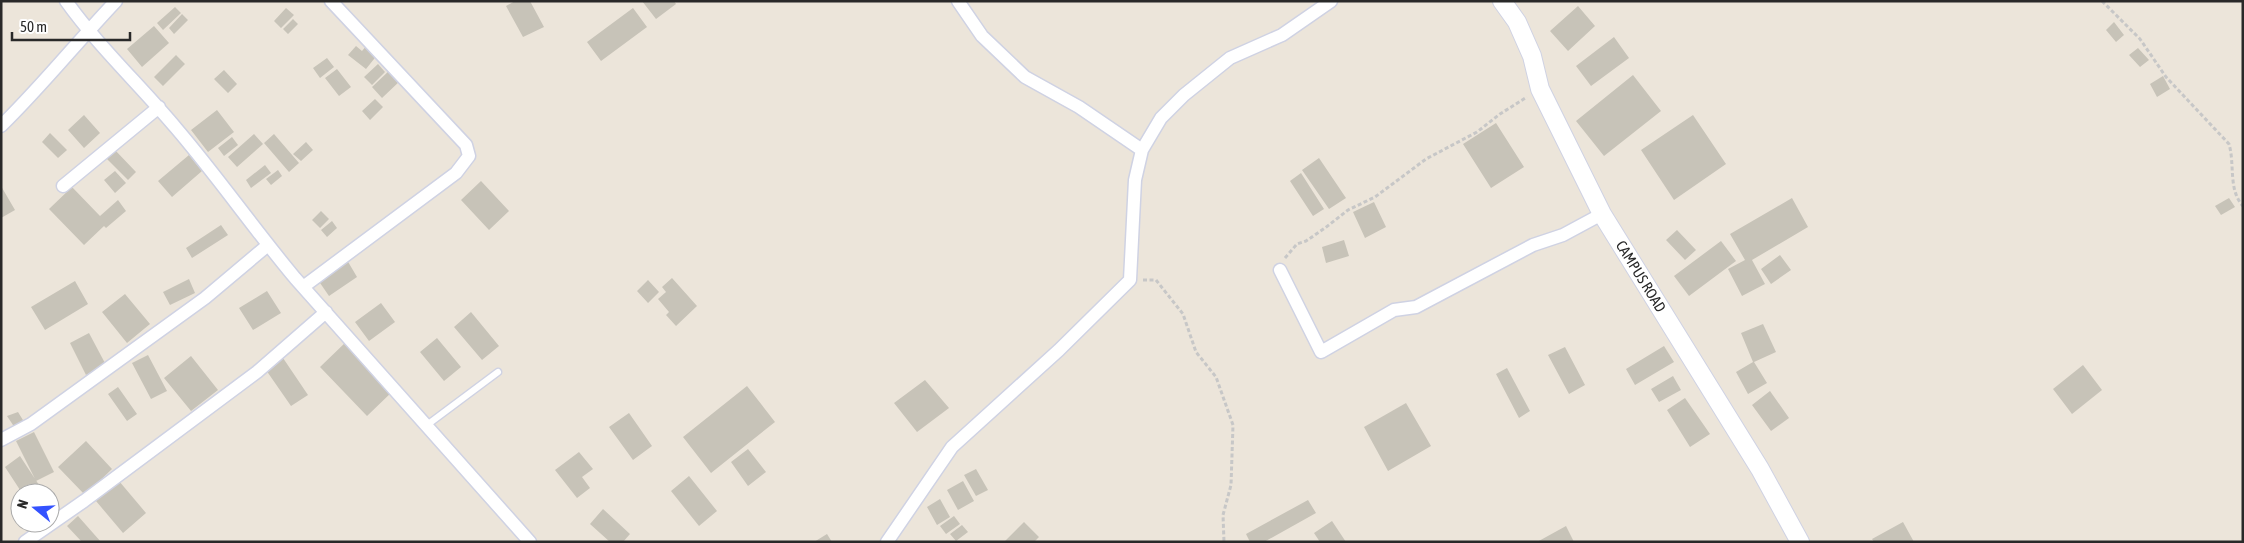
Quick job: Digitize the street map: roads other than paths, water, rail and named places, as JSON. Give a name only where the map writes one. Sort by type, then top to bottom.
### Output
[{"type":"street","points":[[66,1],[87,31],[159,107],[214,172],[268,245],[303,287],[530,542]]},
{"type":"street","points":[[1,126],[27,100],[87,31],[116,1]]},
{"type":"street","points":[[303,287],[456,173],[468,156],[466,145],[331,1]]},
{"type":"street","points":[[958,1],[982,36],[1025,77],[1079,107],[1142,150]]},
{"type":"street","points":[[886,542],[952,447],[1059,350],[1130,280],[1136,180],[1142,150],[1161,118],[1184,94],[1230,58],[1282,35],[1331,1]]},
{"type":"street","name":"CAMPUS ROAD","points":[[1502,1],[1521,30],[1532,56],[1540,89],[1602,214],[1760,469],[1800,542]]},
{"type":"street","points":[[63,186],[159,107]]},
{"type":"street","points":[[1280,270],[1321,352],[1394,310],[1416,308],[1533,245],[1563,235],[1602,214]]},
{"type":"street","points":[[1,440],[31,424],[205,298],[268,245]]},
{"type":"street","points":[[26,542],[257,372],[326,312]]},
{"type":"lane","points":[[427,426],[498,372]]}]
